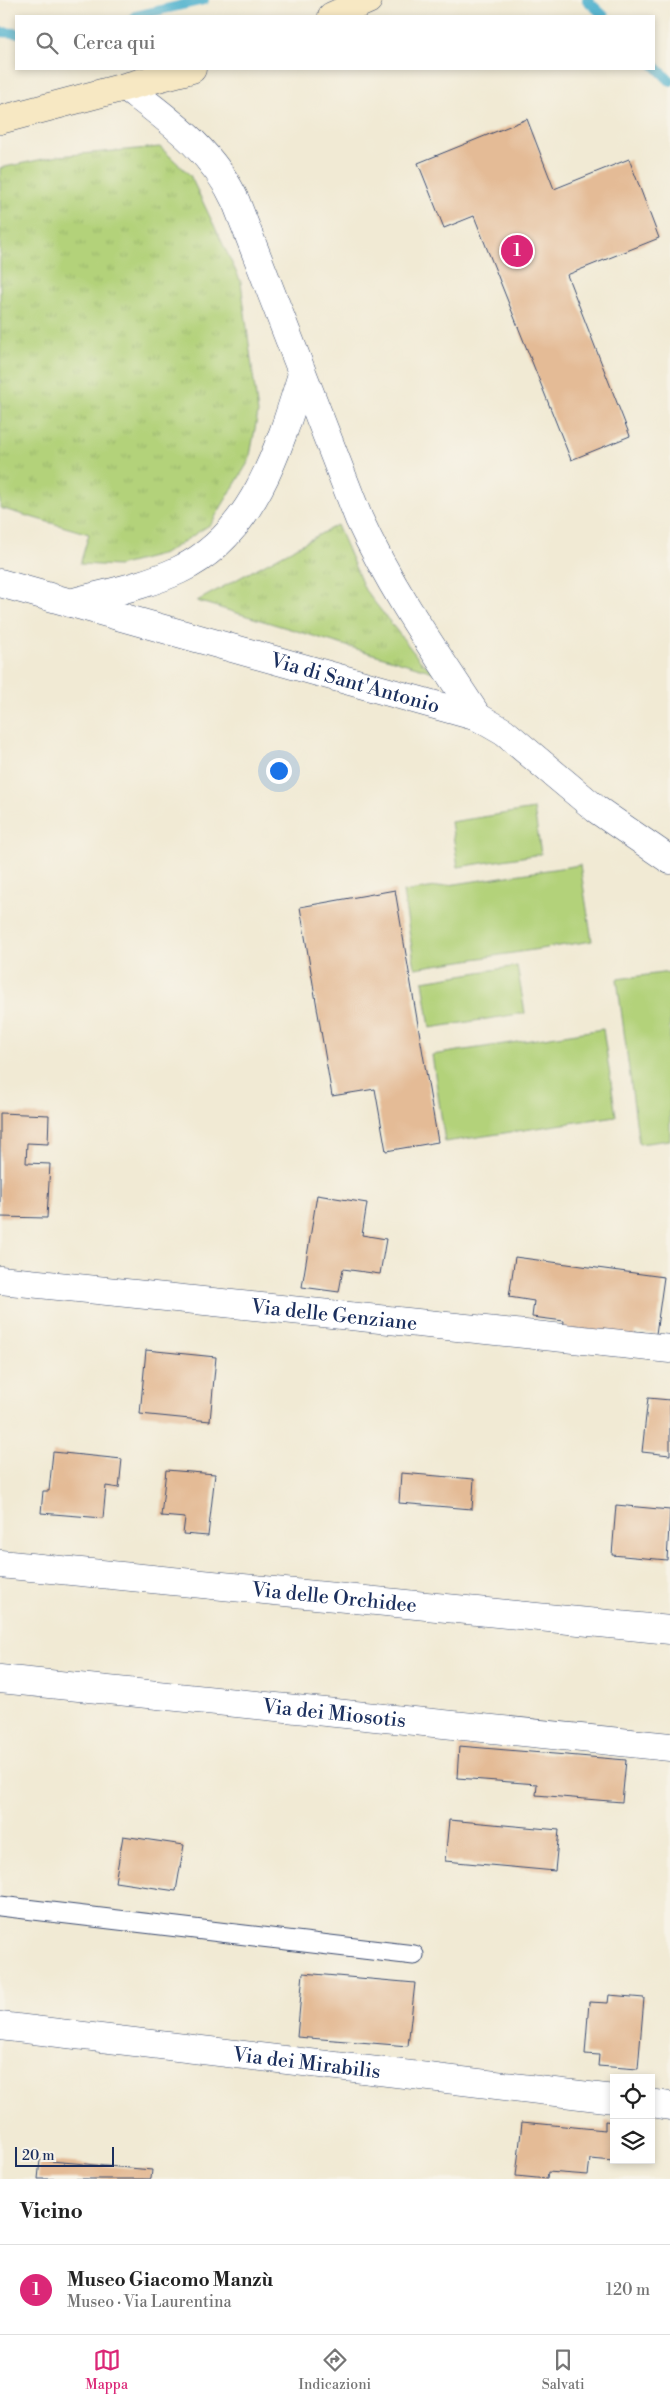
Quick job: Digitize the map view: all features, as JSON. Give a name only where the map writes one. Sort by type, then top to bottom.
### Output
[{"type":"main road","points":[[334,15],[368,0]]},
{"type":"main road","points":[[0,120],[127,88],[189,70]]},
{"type":"street","points":[[127,88],[190,138],[224,178],[236,202],[302,374],[374,551],[414,618],[478,717]]},
{"type":"street","points":[[70,603],[154,579],[180,569],[204,554],[226,533],[251,502],[270,467],[288,422],[302,374]]},
{"type":"street","name":"Via di Sant'Antonio","points":[[0,583],[478,717],[504,732],[596,809],[670,860]]},
{"type":"street","name":"Via delle Genziane","points":[[0,1280],[670,1349]]},
{"type":"street","name":"Via delle Orchidee","points":[[0,1564],[670,1630]]},
{"type":"street","name":"Via dei Miosotis","points":[[0,1679],[670,1747]]},
{"type":"street","name":"Via dei Mirabilis","points":[[0,2026],[610,2099]]},
{"type":"street","points":[[655,2104],[670,2106]]},
{"type":"lane","points":[[0,1906],[414,1955]]},
{"type":"green space","points":[[160,147],[190,175],[241,282],[258,413],[249,461],[211,524],[164,554],[118,566],[80,564],[89,534],[0,508],[0,168],[58,156]]},
{"type":"green space","points":[[337,525],[365,590],[422,663],[440,674],[197,601]]},
{"type":"green space","points":[[534,809],[541,854],[458,867],[451,822]]},
{"type":"green space","points":[[580,865],[592,941],[415,968],[403,892]]},
{"type":"green space","points":[[517,966],[525,1013],[430,1028],[423,981]]},
{"type":"green space","points":[[670,972],[670,1140],[639,1144],[617,979]]},
{"type":"green space","points":[[603,1029],[616,1116],[445,1142],[432,1055]]},
{"type":"building","points":[[527,119],[554,189],[629,159],[659,238],[567,275],[630,436],[571,460],[474,216],[444,228],[418,163]]},
{"type":"building","points":[[395,890],[438,1142],[386,1151],[375,1089],[332,1096],[300,907]]},
{"type":"building","points":[[0,1113],[49,1115],[48,1144],[27,1143],[26,1163],[50,1164],[47,1218],[0,1217]]},
{"type":"building","points":[[317,1195],[367,1203],[362,1235],[386,1239],[380,1274],[343,1269],[339,1292],[302,1287]]},
{"type":"building","points":[[515,1257],[664,1277],[656,1334],[635,1331],[634,1339],[563,1329],[564,1321],[532,1317],[534,1301],[509,1297]]},
{"type":"building","points":[[146,1350],[216,1357],[210,1421],[140,1414]]},
{"type":"building","points":[[648,1398],[670,1400],[670,1455],[642,1452]]},
{"type":"building","points":[[53,1452],[122,1459],[119,1488],[106,1486],[103,1518],[41,1513],[43,1491],[49,1491]]},
{"type":"building","points":[[166,1470],[215,1474],[208,1536],[183,1534],[185,1518],[161,1516]]},
{"type":"building","points":[[401,1473],[474,1479],[472,1509],[399,1503]]},
{"type":"building","points":[[616,1505],[670,1510],[667,1560],[612,1555]]},
{"type":"building","points":[[459,1746],[626,1760],[622,1802],[536,1795],[537,1784],[457,1778]]},
{"type":"building","points":[[449,1820],[559,1830],[555,1871],[445,1861]]},
{"type":"building","points":[[123,1836],[184,1845],[176,1891],[115,1882]]},
{"type":"building","points":[[303,1973],[415,1983],[408,2046],[297,2037]]},
{"type":"building","points":[[609,1995],[644,1998],[638,2069],[598,2066],[599,2055],[585,2054],[589,2002],[608,2003]]},
{"type":"building","points":[[605,2121],[610,2122],[610,2161],[590,2159],[588,2175],[548,2172],[547,2179],[516,2176],[522,2122],[605,2130]]},
{"type":"building","points":[[40,2160],[152,2170],[151,2179],[38,2179]]},
{"type":"waterway","points":[[139,15],[204,0]]},
{"type":"waterway","points":[[587,0],[603,15]]},
{"type":"waterway","points":[[0,32],[15,33]]},
{"type":"waterway","points":[[655,66],[670,81]]},
{"type":"place","name":"Museo Giacomo Manzù","points":[[517,251]]}]
